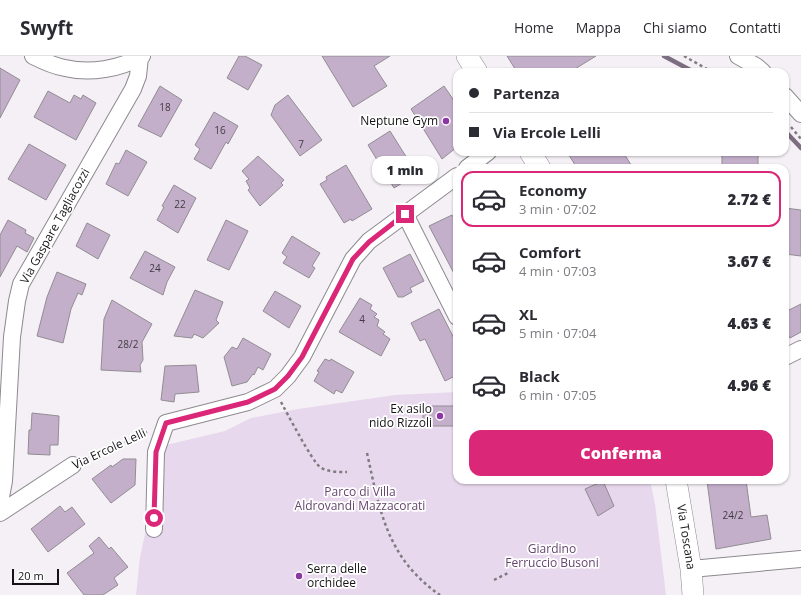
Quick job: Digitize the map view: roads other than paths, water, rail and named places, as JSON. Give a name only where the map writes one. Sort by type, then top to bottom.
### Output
[{"type":"main road","points":[[467,56],[474,68]]},
{"type":"main road","name":"Via Toscana","points":[[677,484],[691,569],[693,595]]},
{"type":"street","name":"Via Gaspare Tagliacozzi","points":[[0,502],[4,481],[12,337],[21,284],[133,89],[138,76],[141,57],[113,67],[90,70],[66,69],[33,56]]},
{"type":"street","points":[[738,56],[758,68]]},
{"type":"street","points":[[789,100],[801,114]]},
{"type":"street","points":[[472,164],[483,156]]},
{"type":"street","points":[[154,529],[156,452],[166,423],[248,402],[275,389],[288,376],[302,357],[353,259],[369,242],[453,179]]},
{"type":"street","points":[[405,214],[453,309]]},
{"type":"street","points":[[789,355],[801,349]]},
{"type":"street","name":"Via Ercole Lelli","points":[[0,513],[73,465]]},
{"type":"street","points":[[691,569],[801,559]]},
{"type":"waterway","points":[[664,56],[686,68]]},
{"type":"waterway","points":[[789,135],[801,148]]},
{"type":"place","name":"Neptune Gym","points":[[446,121]]},
{"type":"place","name":"Ex asilo nido Rizzoli","points":[[440,416]]},
{"type":"place","name":"Serra delle orchidee","points":[[299,576]]},
{"type":"park label","name":"Parco di Villa Aldrovandi Mazzacorati","points":[[360,499]]},
{"type":"park label","name":"Giardino Ferruccio Busoni","points":[[552,556]]}]
